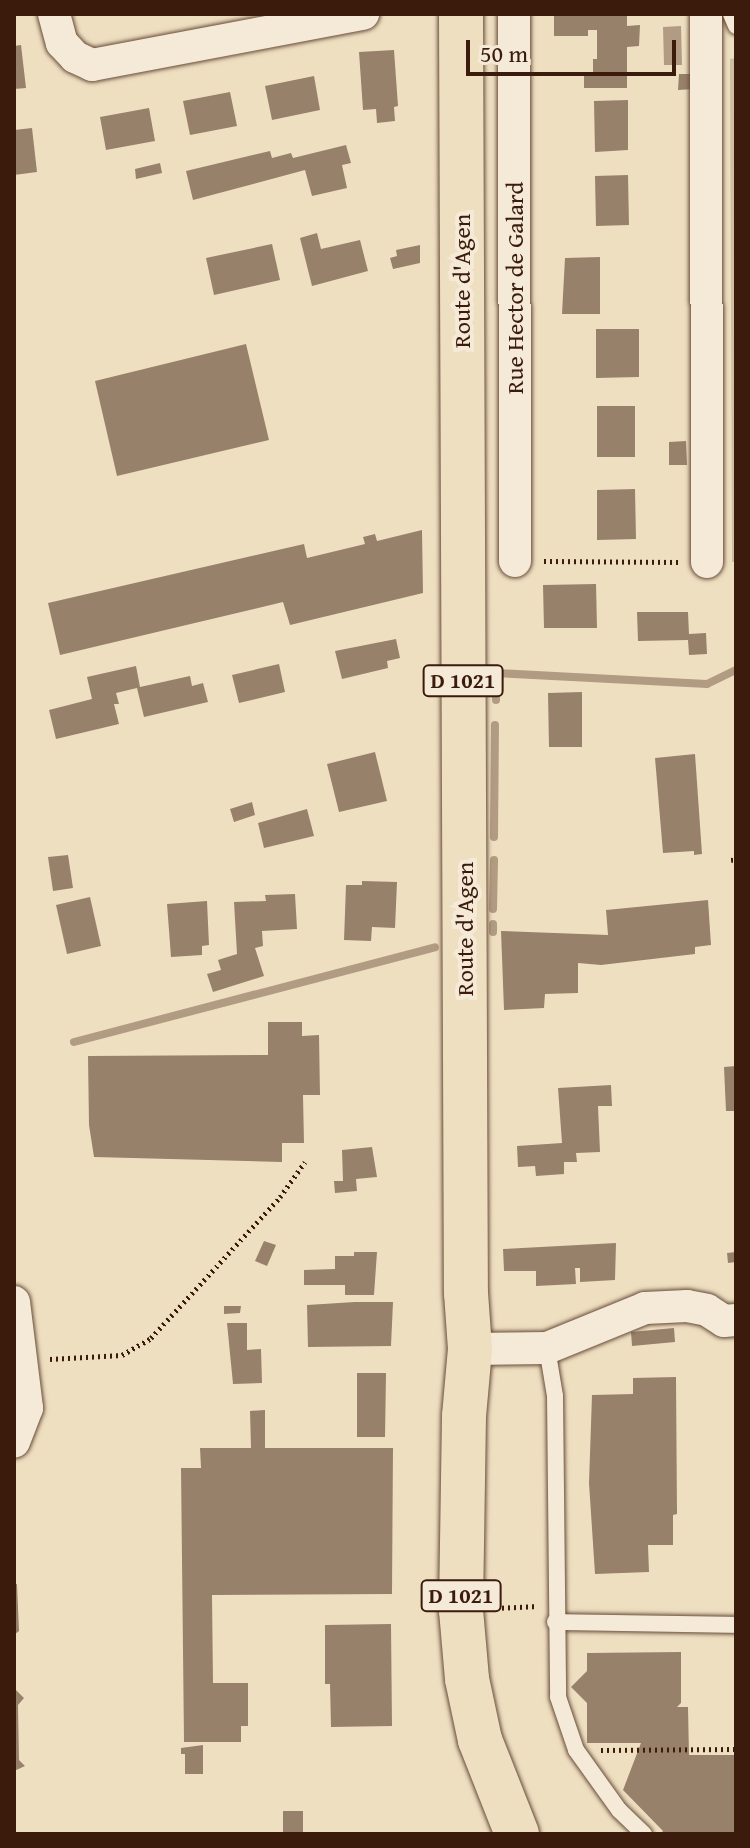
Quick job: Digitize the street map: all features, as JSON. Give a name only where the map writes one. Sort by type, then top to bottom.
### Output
[{"type":"main road","name":"Route d'Agen","points":[[461,14],[466,1293],[470,1349],[464,1416],[461,1610],[467,1679],[480,1740],[517,1834]]},
{"type":"street","points":[[54,14],[62,43],[75,57],[92,65],[363,14]]},
{"type":"street","name":"Rue Hector de Galard","points":[[514,14],[515,561]]},
{"type":"street","points":[[706,14],[707,562]]},
{"type":"street","points":[[14,1302],[27,1408],[14,1442]]},
{"type":"street","points":[[470,1349],[547,1348],[645,1308],[687,1306],[707,1310],[732,1326]]},
{"type":"lane","points":[[731,14],[736,26]]},
{"type":"lane","points":[[547,1348],[555,1396],[558,1697],[576,1750],[619,1810],[644,1834]]},
{"type":"lane","points":[[555,1613],[736,1625]]},
{"type":"path","points":[[515,561],[707,562]]},
{"type":"path","points":[[21,1359],[122,1355],[151,1338],[280,1197],[305,1162]]},
{"type":"path","points":[[461,1610],[555,1613]]},
{"type":"path","points":[[576,1750],[736,1749]]},
{"type":"shaded area","points":[[681,26],[682,65],[664,65],[663,27]]},
{"type":"shaded area","points":[[736,58],[736,562],[732,562],[730,59]]},
{"type":"building","points":[[554,14],[627,14],[627,26],[640,25],[639,46],[627,47],[627,88],[584,88],[584,73],[593,73],[593,59],[597,59],[597,30],[588,30],[588,36],[554,36]]},
{"type":"building","points":[[21,45],[26,88],[14,89],[14,46]]},
{"type":"building","points":[[394,50],[398,106],[394,107],[395,121],[377,123],[376,109],[363,110],[359,52]]},
{"type":"building","points":[[679,74],[694,74],[694,89],[678,90]]},
{"type":"building","points":[[314,76],[320,110],[272,120],[265,86]]},
{"type":"building","points":[[230,92],[237,126],[190,135],[183,101]]},
{"type":"building","points":[[628,100],[628,150],[595,152],[594,101]]},
{"type":"building","points":[[149,108],[155,141],[106,150],[100,117]]},
{"type":"building","points":[[32,128],[37,172],[14,175],[14,130]]},
{"type":"building","points":[[346,145],[351,163],[342,165],[347,188],[312,196],[305,170],[193,200],[186,171],[270,151],[272,158],[291,153],[293,158]]},
{"type":"building","points":[[160,163],[162,173],[136,179],[135,169]]},
{"type":"building","points":[[628,175],[629,225],[596,226],[595,176]]},
{"type":"building","points":[[317,233],[321,249],[360,240],[368,271],[312,286],[300,238]]},
{"type":"building","points":[[272,244],[280,280],[214,295],[206,258]]},
{"type":"building","points":[[420,245],[420,263],[393,269],[390,258],[397,256],[396,250]]},
{"type":"building","points":[[600,257],[600,314],[562,314],[565,258]]},
{"type":"building","points":[[596,329],[639,329],[639,377],[596,378]]},
{"type":"building","points":[[246,344],[269,440],[117,476],[95,381]]},
{"type":"building","points":[[597,406],[635,406],[635,457],[597,457]]},
{"type":"building","points":[[686,441],[687,465],[669,465],[669,442]]},
{"type":"building","points":[[635,489],[636,539],[597,540],[597,490]]},
{"type":"building","points":[[422,530],[423,593],[290,625],[283,602],[60,655],[48,603],[304,544],[307,558],[365,544],[363,537],[375,534],[377,541]]},
{"type":"building","points":[[596,584],[597,628],[544,628],[543,585]]},
{"type":"building","points":[[637,612],[688,612],[689,634],[706,633],[707,654],[689,655],[688,640],[638,641]]},
{"type":"building","points":[[396,639],[400,658],[387,661],[388,668],[342,679],[335,651]]},
{"type":"building","points":[[279,664],[285,692],[239,703],[232,675]]},
{"type":"building","points":[[136,666],[140,687],[190,676],[192,686],[203,683],[208,702],[144,717],[137,688],[116,693],[119,704],[114,704],[119,724],[56,739],[49,710],[92,699],[87,677]]},
{"type":"building","points":[[582,692],[582,747],[549,747],[548,693]]},
{"type":"building","points":[[375,752],[387,801],[339,812],[327,764]]},
{"type":"building","points":[[695,754],[702,854],[694,855],[694,851],[663,853],[655,758]]},
{"type":"building","points":[[252,802],[255,815],[234,822],[230,809]]},
{"type":"building","points":[[307,809],[314,836],[264,848],[258,823]]},
{"type":"building","points":[[68,855],[73,888],[53,891],[48,857]]},
{"type":"building","points":[[362,881],[397,882],[395,928],[372,927],[371,941],[344,940],[346,885],[362,885]]},
{"type":"building","points":[[295,894],[297,929],[262,931],[263,946],[255,948],[264,976],[213,992],[207,974],[221,970],[218,960],[237,954],[234,902],[266,901],[265,895]]},
{"type":"building","points":[[90,897],[101,946],[67,954],[56,905]]},
{"type":"building","points":[[708,900],[711,945],[695,947],[695,954],[601,965],[578,963],[578,993],[545,994],[544,1008],[504,1010],[501,931],[608,935],[606,910]]},
{"type":"building","points":[[207,901],[209,945],[202,946],[202,955],[171,957],[167,904]]},
{"type":"building","points":[[268,1022],[302,1022],[302,1036],[319,1035],[320,1095],[303,1095],[304,1143],[282,1143],[282,1162],[94,1157],[89,1125],[88,1056],[268,1055]]},
{"type":"building","points":[[736,1066],[736,1111],[726,1111],[724,1067]]},
{"type":"building","points":[[611,1085],[612,1106],[598,1106],[600,1152],[576,1153],[577,1162],[564,1162],[564,1174],[536,1176],[535,1166],[518,1167],[517,1146],[562,1143],[558,1088]]},
{"type":"building","points":[[372,1147],[377,1177],[356,1179],[357,1191],[335,1193],[334,1181],[343,1181],[342,1150]]},
{"type":"building","points":[[264,1241],[276,1245],[267,1266],[255,1261]]},
{"type":"building","points":[[616,1243],[615,1280],[580,1282],[580,1268],[575,1268],[576,1284],[536,1286],[536,1271],[504,1271],[503,1249]]},
{"type":"building","points":[[354,1252],[377,1252],[374,1295],[345,1295],[345,1285],[304,1285],[304,1270],[335,1269],[335,1256],[354,1256]]},
{"type":"building","points":[[736,1252],[736,1262],[728,1263],[727,1253]]},
{"type":"building","points":[[393,1302],[391,1346],[308,1347],[307,1305]]},
{"type":"building","points":[[224,1306],[241,1306],[240,1313],[224,1314]]},
{"type":"building","points":[[227,1323],[247,1323],[247,1350],[261,1349],[262,1383],[233,1384]]},
{"type":"building","points":[[674,1328],[675,1342],[632,1346],[631,1332]]},
{"type":"building","points":[[357,1373],[386,1373],[385,1437],[357,1437]]},
{"type":"building","points":[[676,1377],[677,1514],[673,1515],[673,1545],[648,1545],[649,1572],[595,1574],[589,1483],[592,1395],[633,1394],[633,1378]]},
{"type":"building","points":[[265,1410],[265,1448],[393,1448],[392,1594],[212,1595],[213,1683],[248,1683],[248,1726],[241,1726],[241,1742],[184,1742],[181,1468],[201,1468],[200,1448],[251,1448],[250,1411]]},
{"type":"building","points":[[14,1584],[17,1584],[19,1631],[14,1635]]},
{"type":"building","points":[[391,1624],[392,1726],[331,1727],[330,1684],[325,1684],[325,1625]]},
{"type":"building","points":[[681,1652],[681,1703],[677,1707],[688,1707],[689,1755],[736,1755],[736,1834],[660,1834],[663,1831],[623,1790],[641,1743],[587,1743],[587,1703],[571,1687],[587,1671],[587,1653]]},
{"type":"building","points":[[14,1688],[24,1698],[18,1705],[19,1760],[25,1766],[14,1771]]},
{"type":"building","points":[[203,1745],[203,1774],[185,1774],[185,1754],[181,1754],[181,1748]]},
{"type":"building","points":[[283,1811],[303,1811],[303,1834],[283,1834]]},
{"type":"waterway","points":[[496,700],[496,673],[707,684],[736,670]]},
{"type":"waterway","points":[[494,837],[495,725]]},
{"type":"waterway","points":[[493,909],[494,860]]},
{"type":"waterway","points":[[493,924],[493,932]]},
{"type":"waterway","points":[[74,1042],[435,947]]}]
